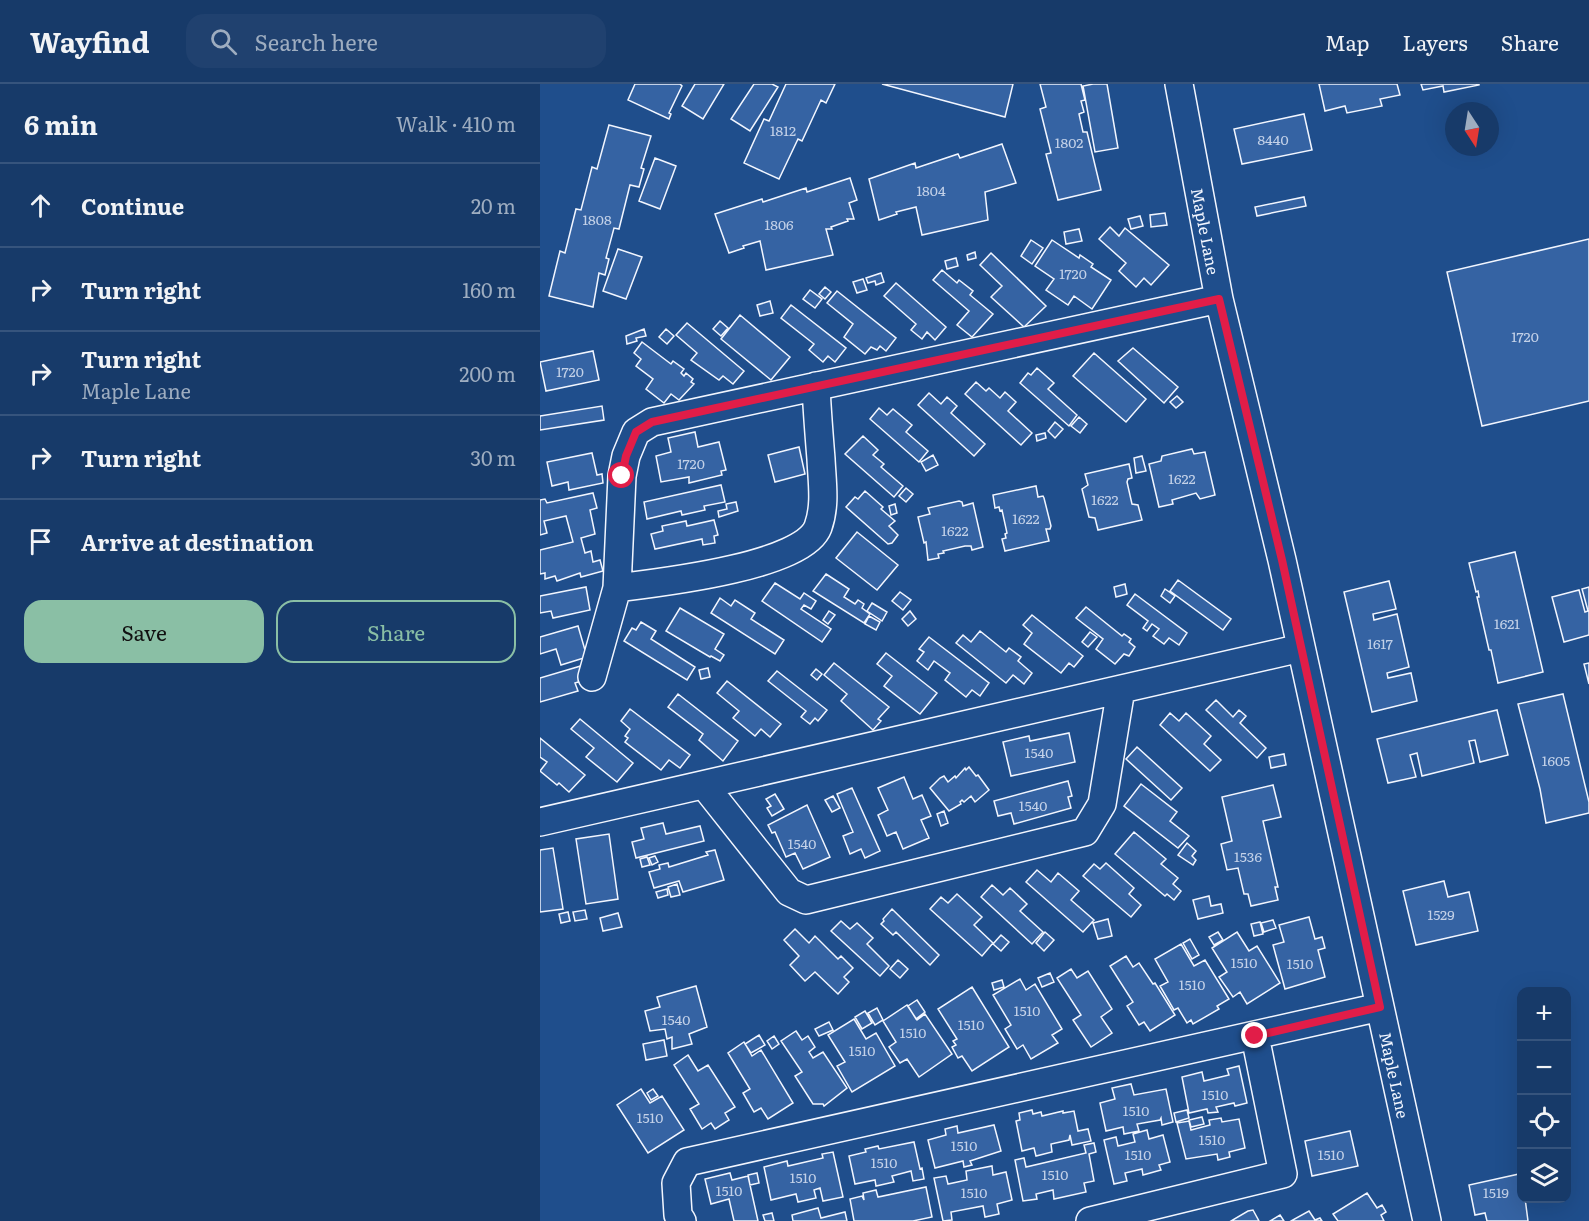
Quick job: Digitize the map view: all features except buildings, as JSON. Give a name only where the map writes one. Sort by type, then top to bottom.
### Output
[{"type":"street","name":"Maple Lane","points":[[1179,84],[1219,299],[1282,560],[1427,1221]]},
{"type":"street","points":[[592,677],[617,588],[622,476],[626,456],[636,432],[652,422],[1219,299]]},
{"type":"street","points":[[617,588],[705,576],[760,563],[809,541],[818,528],[823,502],[816,386]]},
{"type":"street","points":[[540,822],[1301,648]]},
{"type":"street","points":[[704,785],[789,892],[806,900],[1085,832],[1102,804],[1121,689]]},
{"type":"street","points":[[682,1221],[678,1215],[676,1183],[687,1162],[1380,1007]]},
{"type":"street","points":[[1090,1221],[1283,1174],[1255,1036]]},
{"type":"route","points":[[622,476],[626,456],[636,432],[652,422],[1219,299],[1282,560],[1380,1007],[1255,1036]]}]
